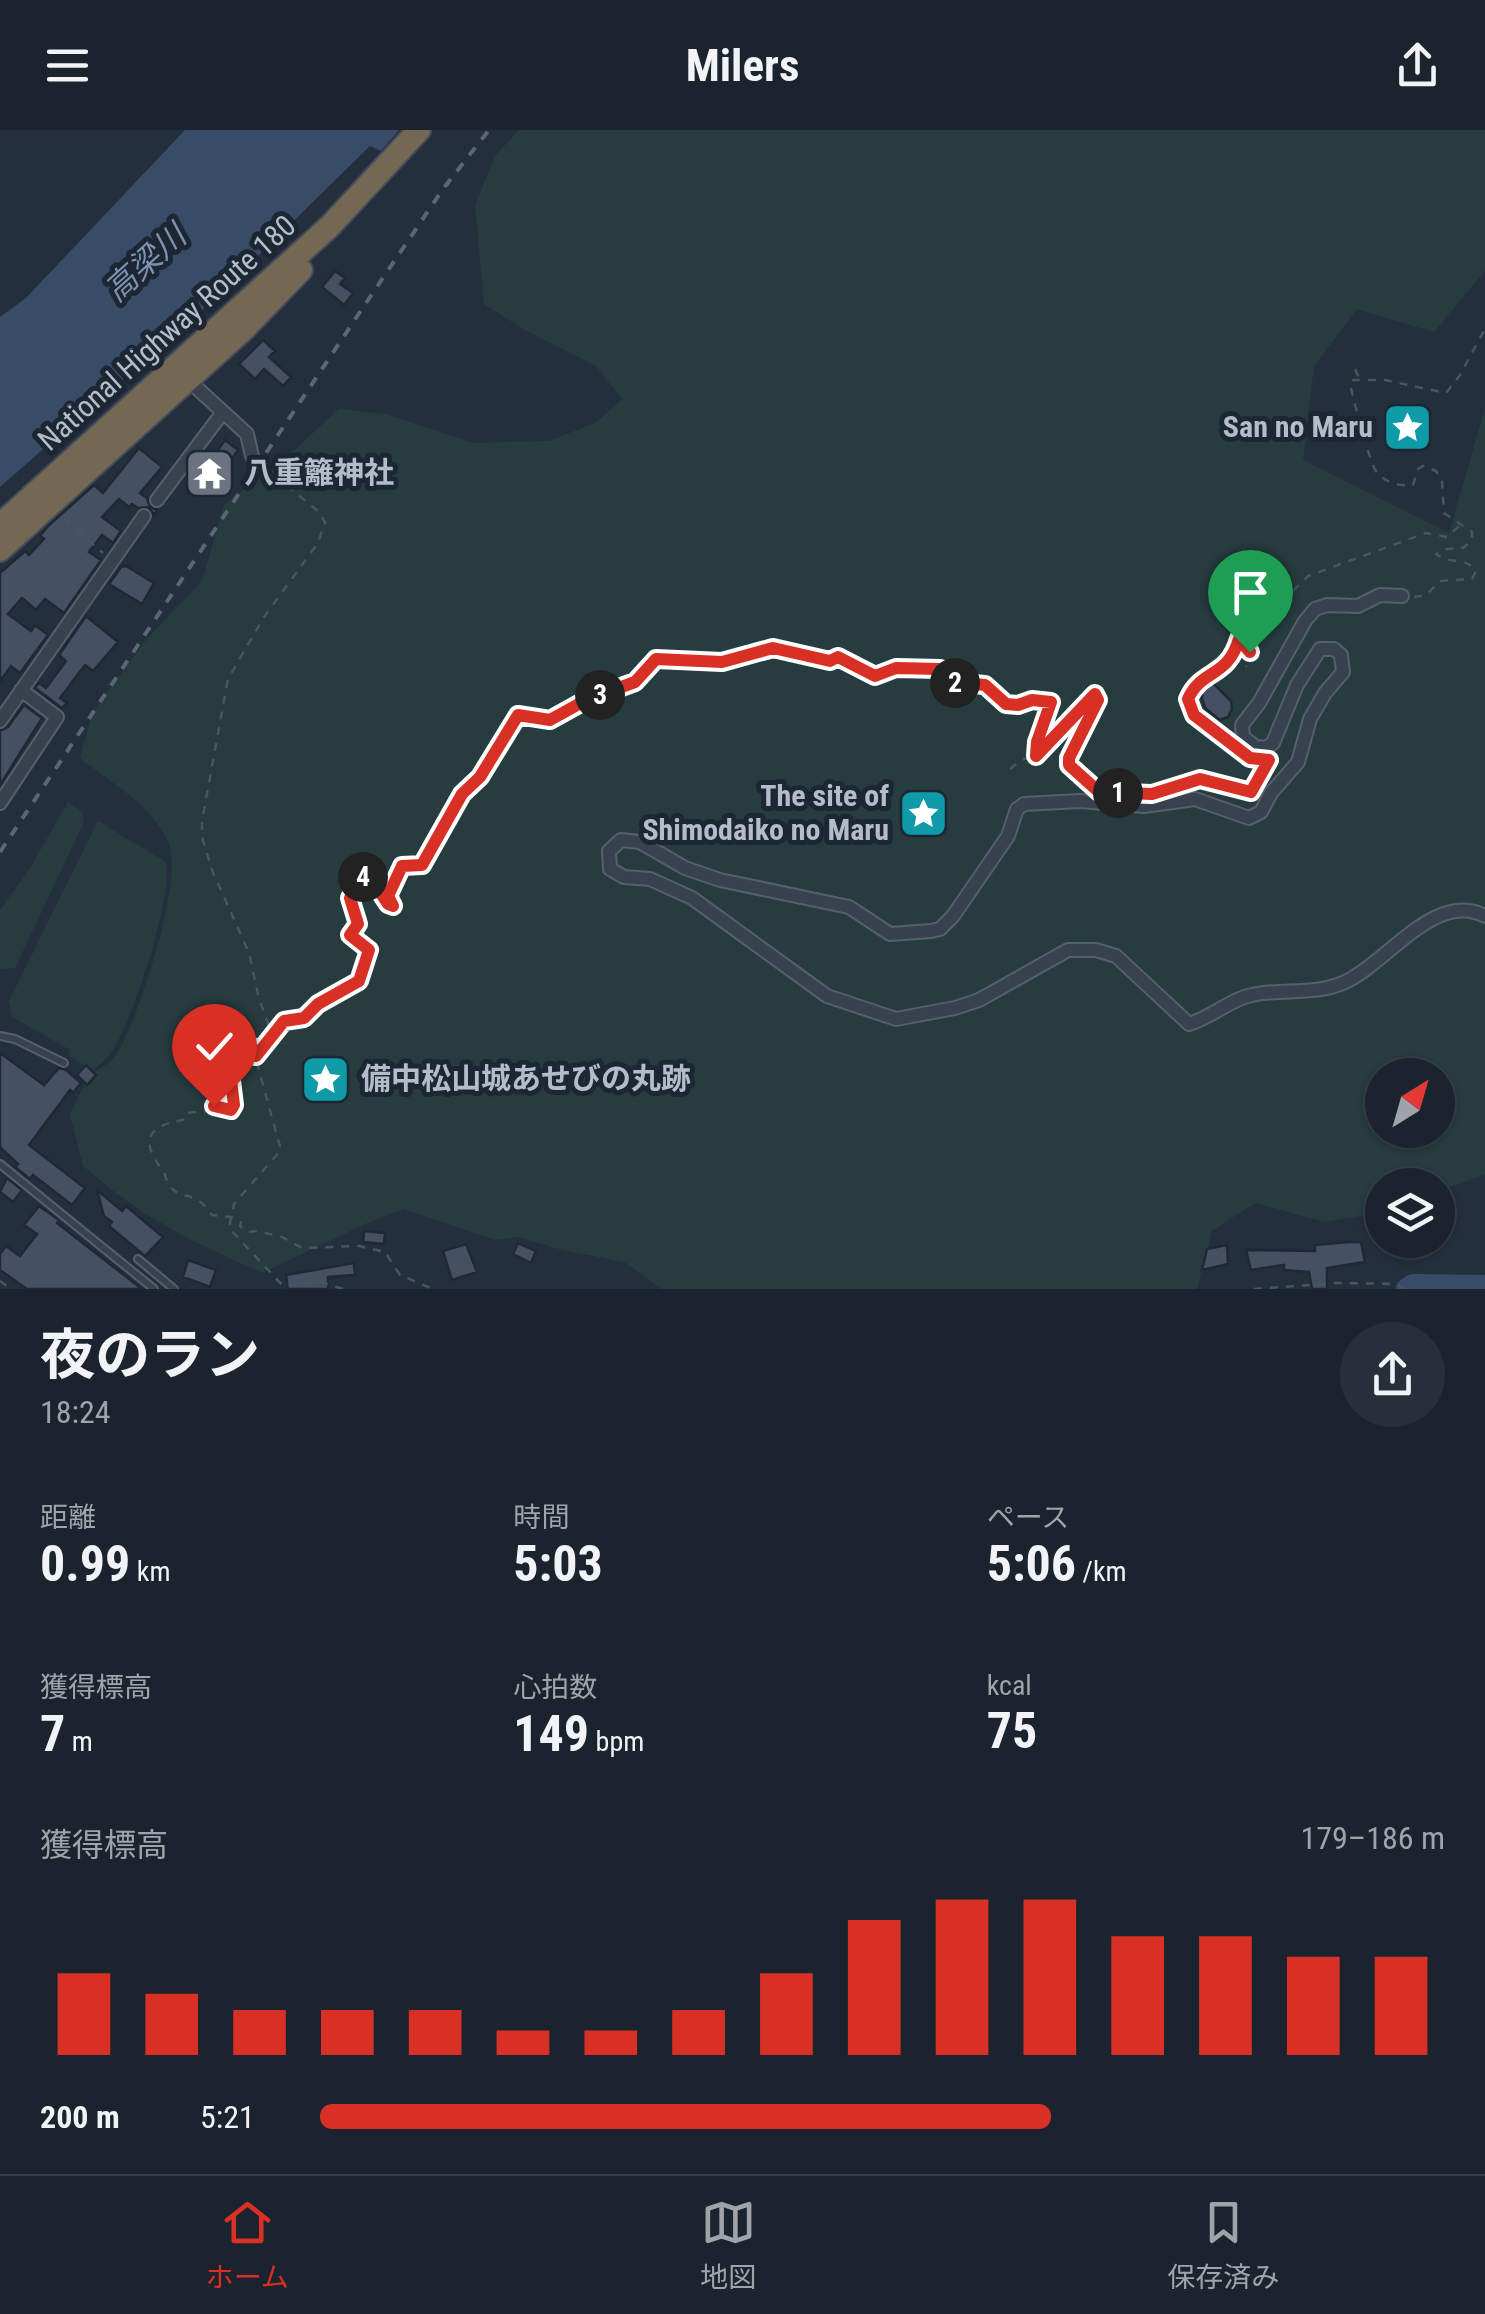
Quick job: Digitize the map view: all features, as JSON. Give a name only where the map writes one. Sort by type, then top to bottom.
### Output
[{"type":"highway","name":"National Highway Route 180","points":[[0,525],[330,226],[418,130]]},
{"type":"highway","name":"National Highway Route 180","points":[[0,550],[298,275],[330,226]]},
{"type":"street","points":[[188,379],[247,434],[252,456]]},
{"type":"street","points":[[157,500],[222,412]]},
{"type":"street","points":[[0,721],[144,516]]},
{"type":"street","points":[[1402,596],[1380,595],[1358,606],[1327,604],[1315,609],[1305,621],[1242,725],[1243,737],[1256,747],[1266,748],[1274,742],[1297,686],[1320,648],[1334,649],[1341,655],[1343,672],[1310,719],[1298,762],[1270,793],[1261,812],[1248,818],[1195,799],[1144,806],[1080,801],[1024,804],[1017,809],[1008,836],[940,929],[890,934],[848,907],[720,880],[685,868],[640,842],[621,840],[610,851],[610,869],[624,876],[650,879],[692,898],[826,996],[896,1019],[980,1000],[1068,950],[1096,950],[1116,956],[1188,1024],[1250,995],[1323,990],[1348,981],[1425,924],[1454,908],[1470,908],[1485,916]]},
{"type":"street","points":[[0,803],[57,717],[22,690]]},
{"type":"lane","points":[[0,1036],[15,1038],[64,1063]]},
{"type":"lane","points":[[0,1164],[154,1289]]},
{"type":"lane","points":[[138,1259],[174,1289]]},
{"type":"path","points":[[1402,596],[1426,595],[1440,581],[1472,579],[1474,566],[1436,554],[1447,548],[1463,548],[1472,540],[1472,532],[1444,513],[1442,482],[1436,470],[1423,466],[1412,486],[1407,487],[1387,481],[1375,471],[1350,384],[1385,380],[1446,393],[1485,329]]},
{"type":"path","points":[[1356,369],[1359,380]]},
{"type":"path","points":[[252,456],[325,522],[318,543],[264,617],[228,679],[202,821],[212,870],[249,953],[272,1036]]},
{"type":"path","points":[[1422,458],[1423,466]]},
{"type":"path","points":[[49,506],[112,561]]},
{"type":"path","points":[[1236,747],[1194,715],[1189,707],[1189,694],[1225,668],[1244,627],[1280,604],[1308,576],[1426,533],[1447,537],[1458,527],[1454,520]]},
{"type":"path","points":[[1239,639],[1250,652],[1246,667]]},
{"type":"path","points":[[256,1056],[284,1021],[304,1018],[318,1004],[359,981],[369,950],[350,935],[358,924],[350,898],[365,872],[374,873],[378,889],[393,906],[388,896],[402,866],[422,865],[462,794],[480,777],[518,715],[550,720],[586,700],[635,682],[656,659],[722,662],[773,648],[830,661],[838,657],[875,676],[896,668],[940,669],[950,682],[985,685],[1006,704],[1051,702],[1036,756]]},
{"type":"path","points":[[1208,677],[1213,693]]},
{"type":"path","points":[[1010,770],[1021,760],[1036,756],[1095,694],[1098,700],[1069,765],[1099,792]]},
{"type":"path","points":[[1166,790],[1200,779],[1253,791],[1267,759]]},
{"type":"path","points":[[343,1289],[317,1282],[282,1286],[229,1228],[232,1216],[234,1204],[281,1150],[251,1046],[228,1056],[233,1084],[231,1110],[211,1106],[209,1111],[186,1112],[183,1120],[158,1126],[148,1142],[169,1186],[182,1196],[193,1195],[203,1201],[212,1215],[232,1216],[248,1232],[258,1230],[282,1237],[302,1248],[359,1246],[385,1252],[400,1276],[433,1289]]},
{"type":"path","points":[[0,1281],[11,1289]]},
{"type":"path","points":[[1254,1289],[1337,1283],[1396,1284],[1404,1289]]},
{"type":"green space","points":[[519,130],[1485,130],[1485,271],[1434,332],[1357,309],[1314,366],[1303,460],[1449,533],[1485,408],[1485,1175],[1455,1185],[1455,1168],[1365,1168],[1365,1215],[1325,1222],[1255,1203],[1212,1231],[1197,1289],[662,1289],[624,1262],[518,1237],[495,1240],[404,1209],[262,1273],[144,1213],[83,1166],[70,1114],[89,1078],[116,1055],[136,1012],[165,916],[172,860],[168,842],[151,816],[80,758],[92,713],[148,637],[202,581],[224,505],[289,455],[339,409],[385,414],[474,443],[549,441],[597,422],[622,399],[596,366],[484,304],[475,205],[495,156]]},
{"type":"green space","points":[[68,802],[82,812],[84,822],[15,968],[0,969],[0,910],[30,868]]},
{"type":"green space","points":[[98,821],[166,862],[167,879],[149,960],[129,1017],[110,1054],[93,1071],[68,1055],[70,1050],[12,1017],[9,1001]]},
{"type":"water","name":"高梁川","points":[[185,130],[399,130],[381,151],[370,146],[212,301],[0,487],[0,317],[26,298]]},
{"type":"building","points":[[335,271],[345,278],[340,284],[353,293],[344,305],[322,287]]},
{"type":"building","points":[[263,340],[275,351],[269,357],[291,377],[283,386],[264,369],[255,379],[239,364]]},
{"type":"building","points":[[225,440],[238,450],[216,481],[203,471]]},
{"type":"building","points":[[139,448],[162,467],[140,493],[157,510],[154,515],[149,507],[129,507],[119,499],[102,517],[121,531],[113,543],[102,535],[89,552],[101,560],[64,613],[45,599],[36,610],[22,598],[8,614],[31,631],[35,625],[48,635],[20,673],[11,666],[0,681],[0,573],[25,551],[29,555],[44,539],[40,536],[48,526],[94,485],[103,493]]},
{"type":"building","points":[[126,566],[154,583],[142,604],[109,584]]},
{"type":"building","points":[[86,616],[118,642],[93,671],[85,665],[60,698],[67,703],[62,708],[35,688],[39,683],[46,688],[66,661],[59,655]]},
{"type":"building","points":[[1214,684],[1231,701],[1228,717],[1220,720],[1205,708],[1203,689]]},
{"type":"building","points":[[24,705],[42,718],[0,785],[0,731],[8,727]]},
{"type":"building","points":[[0,1053],[44,1085],[59,1068],[81,1083],[73,1093],[70,1090],[29,1145],[85,1188],[72,1205],[33,1175],[30,1179],[15,1167],[18,1164],[0,1147]]},
{"type":"building","points":[[86,1065],[96,1075],[87,1085],[77,1075]]},
{"type":"building","points":[[7,1178],[22,1190],[13,1202],[0,1192]]},
{"type":"building","points":[[97,1190],[122,1211],[126,1206],[163,1237],[145,1256],[109,1226],[112,1222],[104,1216]]},
{"type":"building","points":[[39,1206],[142,1289],[27,1289],[0,1270],[0,1254],[6,1246],[20,1256],[37,1234],[24,1225]]},
{"type":"building","points":[[364,1231],[385,1233],[384,1244],[363,1242]]},
{"type":"building","points":[[1361,1242],[1365,1262],[1327,1268],[1327,1289],[1312,1289],[1309,1272],[1284,1270],[1284,1265],[1251,1270],[1246,1250],[1315,1251],[1315,1245]]},
{"type":"building","points":[[518,1243],[536,1251],[531,1263],[513,1254]]},
{"type":"building","points":[[466,1244],[477,1272],[452,1280],[443,1251]]},
{"type":"building","points":[[1227,1245],[1228,1264],[1202,1270],[1207,1249]]},
{"type":"building","points":[[188,1260],[216,1270],[210,1287],[183,1277]]},
{"type":"building","points":[[354,1263],[355,1275],[328,1277],[328,1289],[288,1289],[286,1275]]},
{"type":"waterway","points":[[1407,1289],[1413,1285],[1485,1286]]},
{"type":"railway","points":[[0,852],[443,189],[489,130]]},
{"type":"place","name":"San no Maru","points":[[1408,427]]},
{"type":"place","name":"八重籬神社","points":[[209,473]]},
{"type":"place","name":"The site of Shimodaiko no Maru","points":[[924,813]]},
{"type":"place","name":"備中松山城あせびの丸跡","points":[[326,1079]]},
{"type":"route","points":[[214,1106],[231,1110],[234,1105],[228,1056],[251,1046],[256,1056],[284,1021],[304,1018],[318,1004],[359,981],[369,950],[350,935],[358,924],[350,898],[365,872],[374,873],[378,889],[393,906],[388,896],[402,866],[422,865],[462,794],[480,777],[518,715],[550,720],[586,700],[635,682],[656,659],[722,662],[773,648],[830,661],[838,657],[875,676],[896,668],[940,669],[950,682],[985,685],[1006,704],[1051,702],[1036,756],[1095,694],[1098,700],[1069,765],[1099,792],[1152,794],[1207,779],[1251,792],[1269,760],[1250,758],[1194,715],[1188,699],[1194,686],[1225,668],[1239,639],[1250,652]]}]
